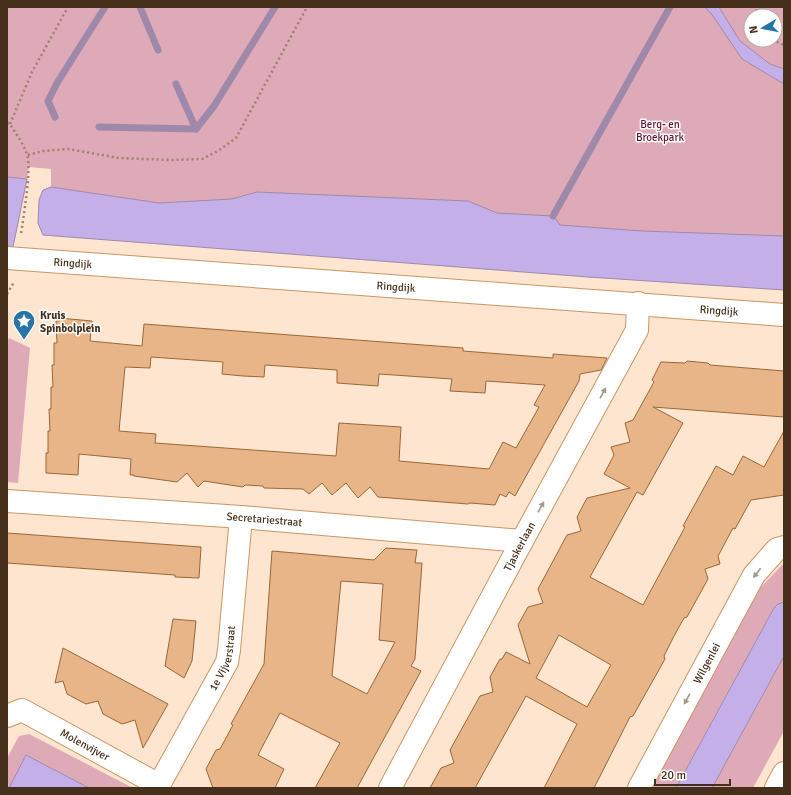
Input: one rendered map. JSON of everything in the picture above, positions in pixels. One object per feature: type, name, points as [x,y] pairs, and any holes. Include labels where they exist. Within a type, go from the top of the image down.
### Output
[{"type":"street","name":"Ringdijk","points":[[7,258],[638,303],[784,315]]},
{"type":"street","name":"Tjaskerlaan","points":[[390,788],[637,330],[638,303]]},
{"type":"street","name":"Secretariestraat","points":[[7,501],[241,517],[522,541]]},
{"type":"street","name":"1e Vijverstraat","points":[[159,786],[227,662],[241,517]]},
{"type":"street","name":"Wilgenlei","points":[[638,788],[754,576],[777,549],[784,546]]},
{"type":"street","name":"Molenvijver","points":[[7,716],[22,710],[159,786]]},
{"type":"street","points":[[776,788],[784,773]]},
{"type":"path","points":[[20,238],[28,172],[28,155],[20,140],[8,124],[32,72],[68,7]]},
{"type":"path","points":[[28,155],[43,151],[68,149],[119,158],[170,160],[202,159],[218,151],[236,138],[307,7]]},
{"type":"path","points":[[7,294],[14,283]]},
{"type":"green space","name":"Berg- en Broekpark","points":[[7,7],[784,7],[784,265],[546,244],[276,193],[257,192],[232,199],[159,203],[51,187],[51,169],[29,167],[27,179],[7,177]]},
{"type":"green space","points":[[9,338],[30,348],[18,483],[7,482],[7,343]]},
{"type":"green space","points":[[784,563],[784,602],[778,604],[774,608],[676,788],[648,788],[746,609],[761,587]]},
{"type":"green space","points":[[784,656],[784,731],[753,788],[712,788]]},
{"type":"green space","points":[[29,734],[131,788],[89,788],[26,755],[9,788],[7,788],[7,758],[19,736]]},
{"type":"shaded area","points":[[705,7],[719,7],[740,41],[743,43],[743,48],[749,48],[770,64],[784,69],[784,84],[742,59],[713,16]]},
{"type":"shaded area","points":[[7,177],[27,179],[13,247],[7,246]]},
{"type":"shaded area","points":[[51,187],[159,203],[232,199],[257,192],[468,201],[497,213],[553,216],[560,225],[642,231],[784,236],[784,290],[588,277],[43,235],[38,223],[39,200],[43,190]]},
{"type":"shaded area","points":[[784,602],[784,656],[712,788],[676,788],[774,608],[778,604]]},
{"type":"shaded area","points":[[26,755],[89,788],[9,788]]},
{"type":"building","points":[[59,318],[92,321],[90,341],[142,346],[144,324],[463,348],[463,351],[553,358],[553,354],[607,358],[601,370],[580,374],[579,381],[515,496],[509,492],[506,497],[500,494],[495,505],[468,504],[378,497],[370,487],[358,498],[346,483],[332,495],[322,483],[309,494],[303,489],[264,488],[263,486],[245,485],[243,487],[204,481],[198,487],[187,473],[177,482],[134,476],[130,475],[131,459],[79,454],[78,475],[46,473],[48,431],[50,431],[49,409],[51,409],[51,387],[53,387],[52,365],[54,365],[54,343],[57,343],[56,321],[59,321]],"holes":[[[151,357],[223,362],[222,374],[264,377],[265,365],[337,370],[337,383],[378,386],[379,374],[452,379],[450,391],[485,393],[486,381],[545,385],[534,405],[539,407],[516,448],[503,442],[489,469],[399,461],[401,427],[339,423],[336,456],[155,443],[156,434],[119,431],[125,367],[150,368]]]},
{"type":"building","points":[[687,361],[708,363],[710,365],[784,371],[784,417],[653,407],[683,423],[643,495],[637,492],[590,577],[643,605],[685,527],[683,526],[716,466],[733,475],[743,456],[764,467],[784,431],[784,495],[751,500],[735,529],[733,528],[718,556],[720,564],[705,569],[708,579],[687,617],[684,618],[673,638],[664,656],[665,659],[633,716],[630,717],[594,788],[544,788],[577,724],[526,696],[475,788],[430,788],[441,768],[454,763],[450,750],[480,696],[493,692],[490,677],[500,659],[502,659],[506,652],[530,664],[518,625],[528,607],[543,603],[538,589],[567,535],[581,531],[577,517],[587,498],[630,488],[604,474],[614,455],[611,447],[630,442],[625,423],[633,420],[654,382],[652,380],[661,362],[685,363]],"holes":[[[559,635],[611,665],[587,707],[536,678]]]},
{"type":"building","points":[[7,533],[201,547],[199,578],[7,563]]},
{"type":"building","points":[[386,548],[417,550],[415,563],[422,563],[415,659],[411,666],[421,671],[357,788],[315,788],[340,743],[280,713],[258,755],[284,769],[275,788],[213,788],[206,769],[216,750],[220,749],[233,725],[231,724],[264,664],[272,551],[374,560]],"holes":[[[341,581],[383,584],[379,640],[395,642],[367,694],[332,676]]]},
{"type":"building","points":[[173,619],[196,621],[192,661],[184,678],[165,666]]},
{"type":"building","points":[[63,648],[168,704],[143,748],[135,720],[122,724],[103,714],[98,701],[86,704],[67,694],[63,681],[55,683]]},
{"type":"waterway","points":[[55,117],[48,101],[57,83],[105,7]]},
{"type":"waterway","points":[[140,7],[158,50]]},
{"type":"waterway","points":[[99,127],[196,129],[214,106],[275,7]]},
{"type":"waterway","points":[[553,216],[670,7]]},
{"type":"waterway","points":[[176,84],[196,129]]},
{"type":"place","name":"Kruis Spinbolplein","points":[[24,340]]}]
